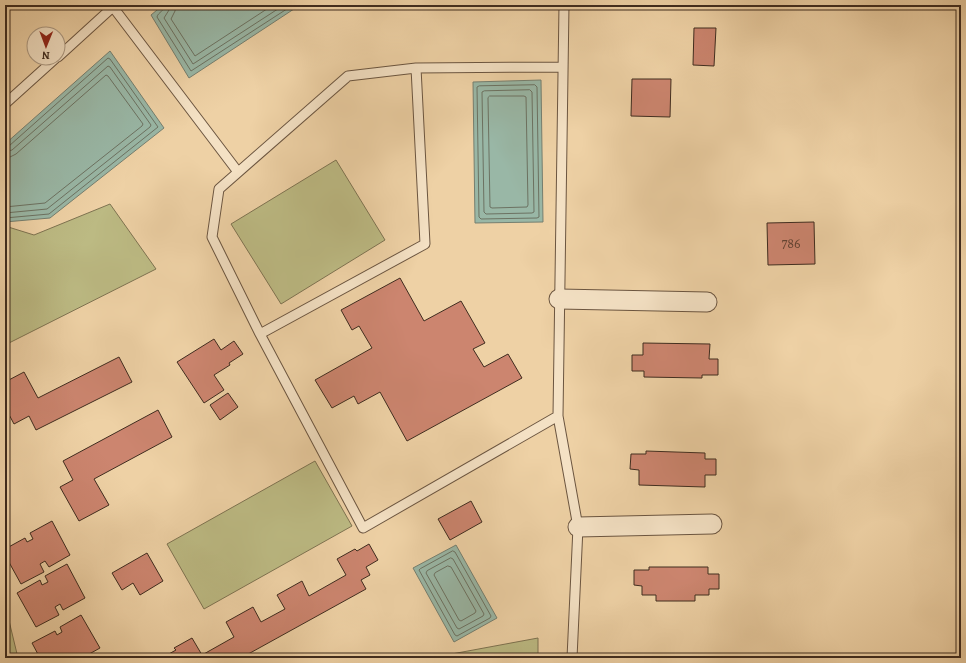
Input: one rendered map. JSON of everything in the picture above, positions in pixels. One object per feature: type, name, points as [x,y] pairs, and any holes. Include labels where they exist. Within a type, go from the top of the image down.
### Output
[{"type":"street","points":[[559,299],[707,302]]},
{"type":"street","points":[[578,527],[712,524]]},
{"type":"lane","points":[[564,5],[558,416],[578,527],[572,658]]},
{"type":"lane","points":[[66,49],[114,6],[238,172]]},
{"type":"lane","points":[[5,104],[47,66]]},
{"type":"lane","points":[[558,416],[363,528],[260,334],[212,237],[219,189],[348,76],[416,68],[563,68]]},
{"type":"lane","points":[[260,334],[425,244],[416,68]]},
{"type":"shaded area","points":[[336,160],[385,240],[281,304],[231,224]]},
{"type":"shaded area","points":[[110,204],[156,269],[5,345],[5,226],[34,235]]},
{"type":"shaded area","points":[[315,461],[352,526],[204,609],[167,544]]},
{"type":"shaded area","points":[[5,604],[18,658],[5,658]]},
{"type":"shaded area","points":[[538,638],[538,658],[430,658]]},
{"type":"water","points":[[163,5],[300,5],[189,78],[151,15]]},
{"type":"water","points":[[110,51],[164,128],[50,218],[5,222],[5,144]]},
{"type":"water","points":[[541,80],[543,222],[475,223],[473,82]]},
{"type":"water","points":[[456,545],[497,618],[454,642],[413,568]]},
{"type":"building","points":[[694,28],[716,28],[714,66],[693,65]]},
{"type":"building","points":[[632,79],[671,79],[670,117],[631,116]]},
{"type":"building","points":[[814,222],[815,264],[768,265],[767,223]]},
{"type":"building","points":[[400,278],[424,321],[461,301],[485,343],[473,349],[484,367],[508,354],[522,378],[407,441],[380,392],[358,404],[354,396],[332,408],[315,380],[372,348],[359,326],[352,330],[341,310]]},
{"type":"building","points":[[214,339],[221,350],[234,341],[243,354],[229,363],[230,365],[214,375],[224,390],[204,403],[177,362]]},
{"type":"building","points":[[643,343],[710,344],[709,359],[718,359],[718,375],[702,375],[702,378],[644,377],[644,371],[632,371],[632,355],[643,355]]},
{"type":"building","points":[[119,357],[132,382],[36,430],[29,416],[14,424],[5,407],[5,382],[24,372],[38,398]]},
{"type":"building","points":[[228,393],[238,407],[220,420],[210,405]]},
{"type":"building","points":[[158,410],[172,437],[94,479],[109,505],[79,521],[60,487],[73,480],[63,461]]},
{"type":"building","points":[[646,451],[705,453],[705,459],[716,459],[716,475],[705,475],[705,487],[639,485],[639,470],[630,469],[631,454],[646,454]]},
{"type":"building","points":[[471,501],[482,522],[450,540],[438,519]]},
{"type":"building","points":[[52,521],[70,555],[49,567],[45,561],[40,564],[44,572],[21,584],[5,555],[5,549],[25,538],[27,542],[33,539],[30,533]]},
{"type":"building","points":[[369,544],[378,560],[366,567],[370,575],[361,580],[366,589],[241,658],[168,658],[167,655],[176,650],[174,648],[192,638],[202,655],[234,637],[226,622],[253,607],[261,622],[285,609],[277,595],[302,581],[309,596],[346,575],[337,559],[355,549],[357,551]]},
{"type":"building","points":[[147,553],[163,581],[140,595],[133,583],[122,590],[112,573]]},
{"type":"building","points":[[67,564],[85,598],[63,610],[60,604],[55,607],[59,615],[36,627],[17,593],[40,580],[42,585],[48,582],[45,576]]},
{"type":"building","points":[[649,567],[708,567],[708,574],[719,574],[719,589],[709,589],[709,595],[695,595],[695,601],[656,601],[656,595],[642,595],[642,586],[634,585],[634,570],[649,570]]},
{"type":"building","points":[[81,615],[100,648],[82,658],[77,658],[75,654],[70,658],[40,658],[32,643],[55,631],[57,635],[62,632],[60,627]]}]
